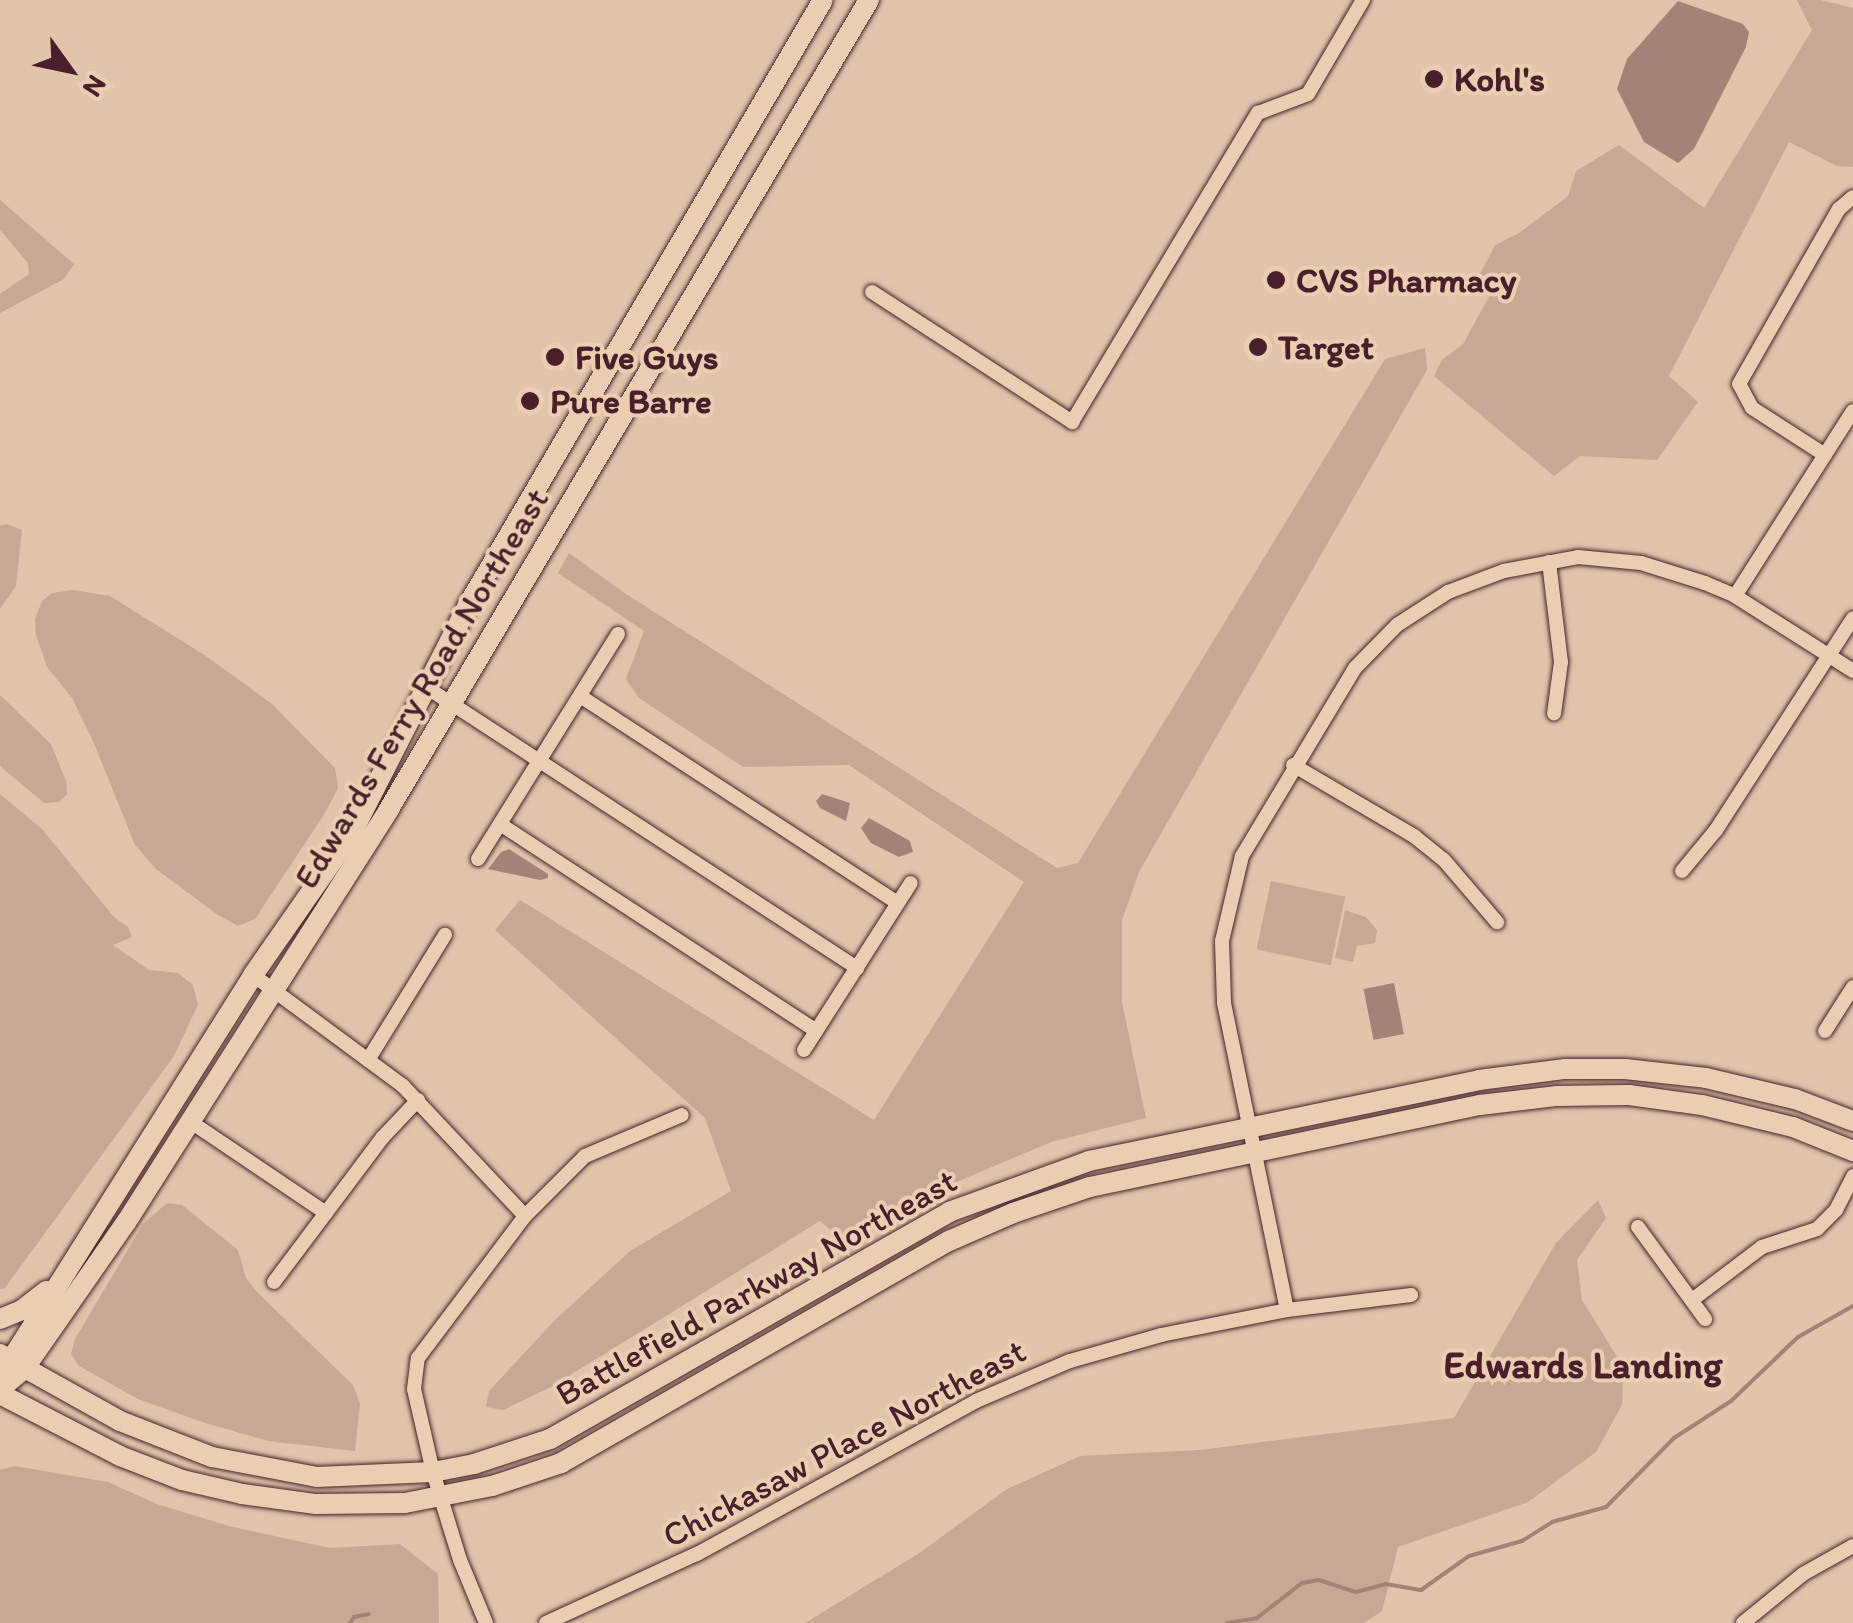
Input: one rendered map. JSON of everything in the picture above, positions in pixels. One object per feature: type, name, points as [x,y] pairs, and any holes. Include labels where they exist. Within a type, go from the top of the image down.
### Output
[{"type":"main road","name":"Edwards Ferry Road Northeast","points":[[0,1388],[11,1360],[253,975],[352,833],[487,572],[824,0]]},
{"type":"main road","name":"Edwards Ferry Road Northeast","points":[[11,1360],[191,1122],[274,991],[452,704],[869,0]]},
{"type":"main road","name":"Battlefield Parkway Northeast","points":[[11,1360],[156,1437],[234,1463],[317,1477],[433,1472],[509,1454],[580,1425],[899,1238],[997,1190],[1089,1160],[1506,1075],[1589,1068],[1672,1073],[1736,1084],[1853,1122]]},
{"type":"main road","name":"Battlefield Parkway Northeast","points":[[0,1388],[120,1456],[182,1480],[242,1494],[316,1504],[406,1503],[525,1476],[585,1452],[981,1226],[1090,1187],[1480,1105],[1594,1094],[1660,1098],[1742,1114],[1853,1151]]},
{"type":"main road","points":[[0,1318],[40,1298],[68,1267]]},
{"type":"street","points":[[872,292],[1072,422],[1258,113],[1308,94],[1363,0]]},
{"type":"street","points":[[1825,455],[1752,408],[1740,384],[1839,209],[1853,197]]},
{"type":"street","points":[[1734,596],[1853,412]]},
{"type":"street","points":[[1286,1310],[1224,1002],[1222,942],[1242,856],[1293,765],[1355,668],[1396,625],[1420,607],[1477,580],[1578,557],[1641,563],[1734,596],[1853,671]]},
{"type":"street","points":[[1549,562],[1561,662],[1554,714]]},
{"type":"street","points":[[1682,871],[1716,830],[1853,618]]},
{"type":"street","points":[[478,859],[618,634]]},
{"type":"street","points":[[426,687],[856,968]]},
{"type":"street","points":[[580,696],[898,903]]},
{"type":"street","points":[[1293,765],[1414,836],[1444,860],[1497,922]]},
{"type":"street","points":[[500,824],[816,1031]]},
{"type":"street","points":[[804,1050],[912,882]]},
{"type":"street","points":[[368,1060],[445,936]]},
{"type":"street","points":[[253,975],[418,1100],[525,1216]]},
{"type":"street","points":[[1825,1031],[1853,987]]},
{"type":"street","points":[[274,1282],[383,1137],[418,1100]]},
{"type":"street","points":[[486,1623],[433,1472],[414,1389],[418,1358],[525,1216],[585,1156],[682,1115]]},
{"type":"street","points":[[191,1122],[326,1213]]},
{"type":"street","points":[[1692,1300],[1762,1247],[1818,1229],[1836,1210],[1853,1176]]},
{"type":"street","points":[[1638,1227],[1704,1319]]},
{"type":"street","name":"Chickasaw Place Northeast","points":[[546,1623],[697,1554],[1024,1379],[1115,1347],[1286,1310],[1411,1296]]},
{"type":"street","points":[[1743,1623],[1802,1574],[1853,1546]]},
{"type":"shaded area","points":[[1797,0],[1821,0],[1853,8],[1853,167],[1837,166],[1789,142],[1669,376],[1698,402],[1657,460],[1580,456],[1554,476],[1434,376],[1442,360],[1463,344],[1496,284],[1480,274],[1495,245],[1519,233],[1568,196],[1576,171],[1619,145],[1704,208],[1812,30]]},
{"type":"shaded area","points":[[1678,1],[1743,24],[1749,32],[1746,47],[1694,149],[1678,163],[1644,142],[1617,89],[1627,59]]},
{"type":"shaded area","points":[[0,200],[74,264],[64,279],[0,313],[0,294],[29,274],[28,263],[0,230]]},
{"type":"shaded area","points":[[1425,348],[1427,370],[1139,872],[1122,920],[1122,1002],[1146,1118],[1051,1142],[945,1187],[843,1241],[820,1221],[549,1388],[503,1410],[486,1407],[489,1391],[554,1321],[630,1251],[731,1191],[705,1118],[495,930],[520,900],[874,1120],[1024,882],[849,765],[743,767],[639,698],[626,679],[644,631],[558,573],[569,553],[626,594],[1057,868],[1078,863],[1385,359]]},
{"type":"shaded area","points":[[7,524],[22,530],[16,586],[0,609],[0,526]]},
{"type":"shaded area","points":[[73,590],[110,596],[206,656],[272,704],[335,768],[338,788],[325,813],[255,919],[238,926],[218,915],[156,869],[135,845],[93,741],[72,698],[47,667],[36,635],[35,619],[42,601],[52,593]]},
{"type":"shaded area","points":[[0,695],[51,744],[66,781],[67,794],[59,802],[44,803],[0,766]]},
{"type":"shaded area","points":[[0,794],[42,829],[114,917],[128,927],[132,937],[113,945],[149,970],[178,973],[193,985],[198,1005],[174,1056],[5,1288],[0,1289]]},
{"type":"shaded area","points":[[822,794],[850,803],[846,821],[820,808],[816,801]]},
{"type":"shaded area","points":[[869,818],[910,841],[913,852],[899,857],[871,843],[861,828]]},
{"type":"shaded area","points":[[509,849],[548,874],[548,878],[540,880],[488,869],[501,852]]},
{"type":"shaded area","points":[[1271,881],[1345,897],[1331,965],[1256,949]]},
{"type":"shaded area","points":[[1345,910],[1366,917],[1377,930],[1375,943],[1357,946],[1353,962],[1335,958]]},
{"type":"shaded area","points":[[1394,983],[1404,1034],[1373,1040],[1364,989]]},
{"type":"shaded area","points":[[1598,1200],[1606,1218],[1577,1260],[1582,1300],[1624,1368],[1622,1405],[1596,1452],[1528,1502],[1398,1547],[1382,1611],[1364,1623],[805,1623],[918,1554],[1007,1489],[1080,1456],[1199,1450],[1454,1418],[1556,1243]]},
{"type":"shaded area","points":[[167,1203],[182,1205],[238,1250],[246,1278],[256,1291],[353,1385],[360,1404],[355,1451],[268,1441],[202,1422],[138,1399],[79,1366],[71,1354],[75,1339],[143,1224]]},
{"type":"shaded area","points":[[15,1466],[108,1482],[157,1504],[229,1526],[330,1548],[400,1544],[438,1574],[439,1623],[0,1623],[0,1470]]},
{"type":"waterway","points":[[1227,1623],[1257,1618],[1302,1583],[1319,1580],[1356,1592],[1386,1584],[1421,1590],[1469,1556],[1522,1541],[1552,1522],[1606,1507],[1674,1438],[1731,1401],[1798,1337],[1853,1306]]},
{"type":"waterway","points":[[350,1623],[354,1617],[369,1614]]},
{"type":"place","name":"Kohl's","points":[[1434,79]]},
{"type":"place","name":"CVS Pharmacy","points":[[1276,280]]},
{"type":"place","name":"Target","points":[[1258,347]]},
{"type":"place","name":"Five Guys","points":[[555,357]]},
{"type":"place","name":"Pure Barre","points":[[530,401]]},
{"type":"district","name":"Edwards Landing","points":[[1583,1366]]}]
